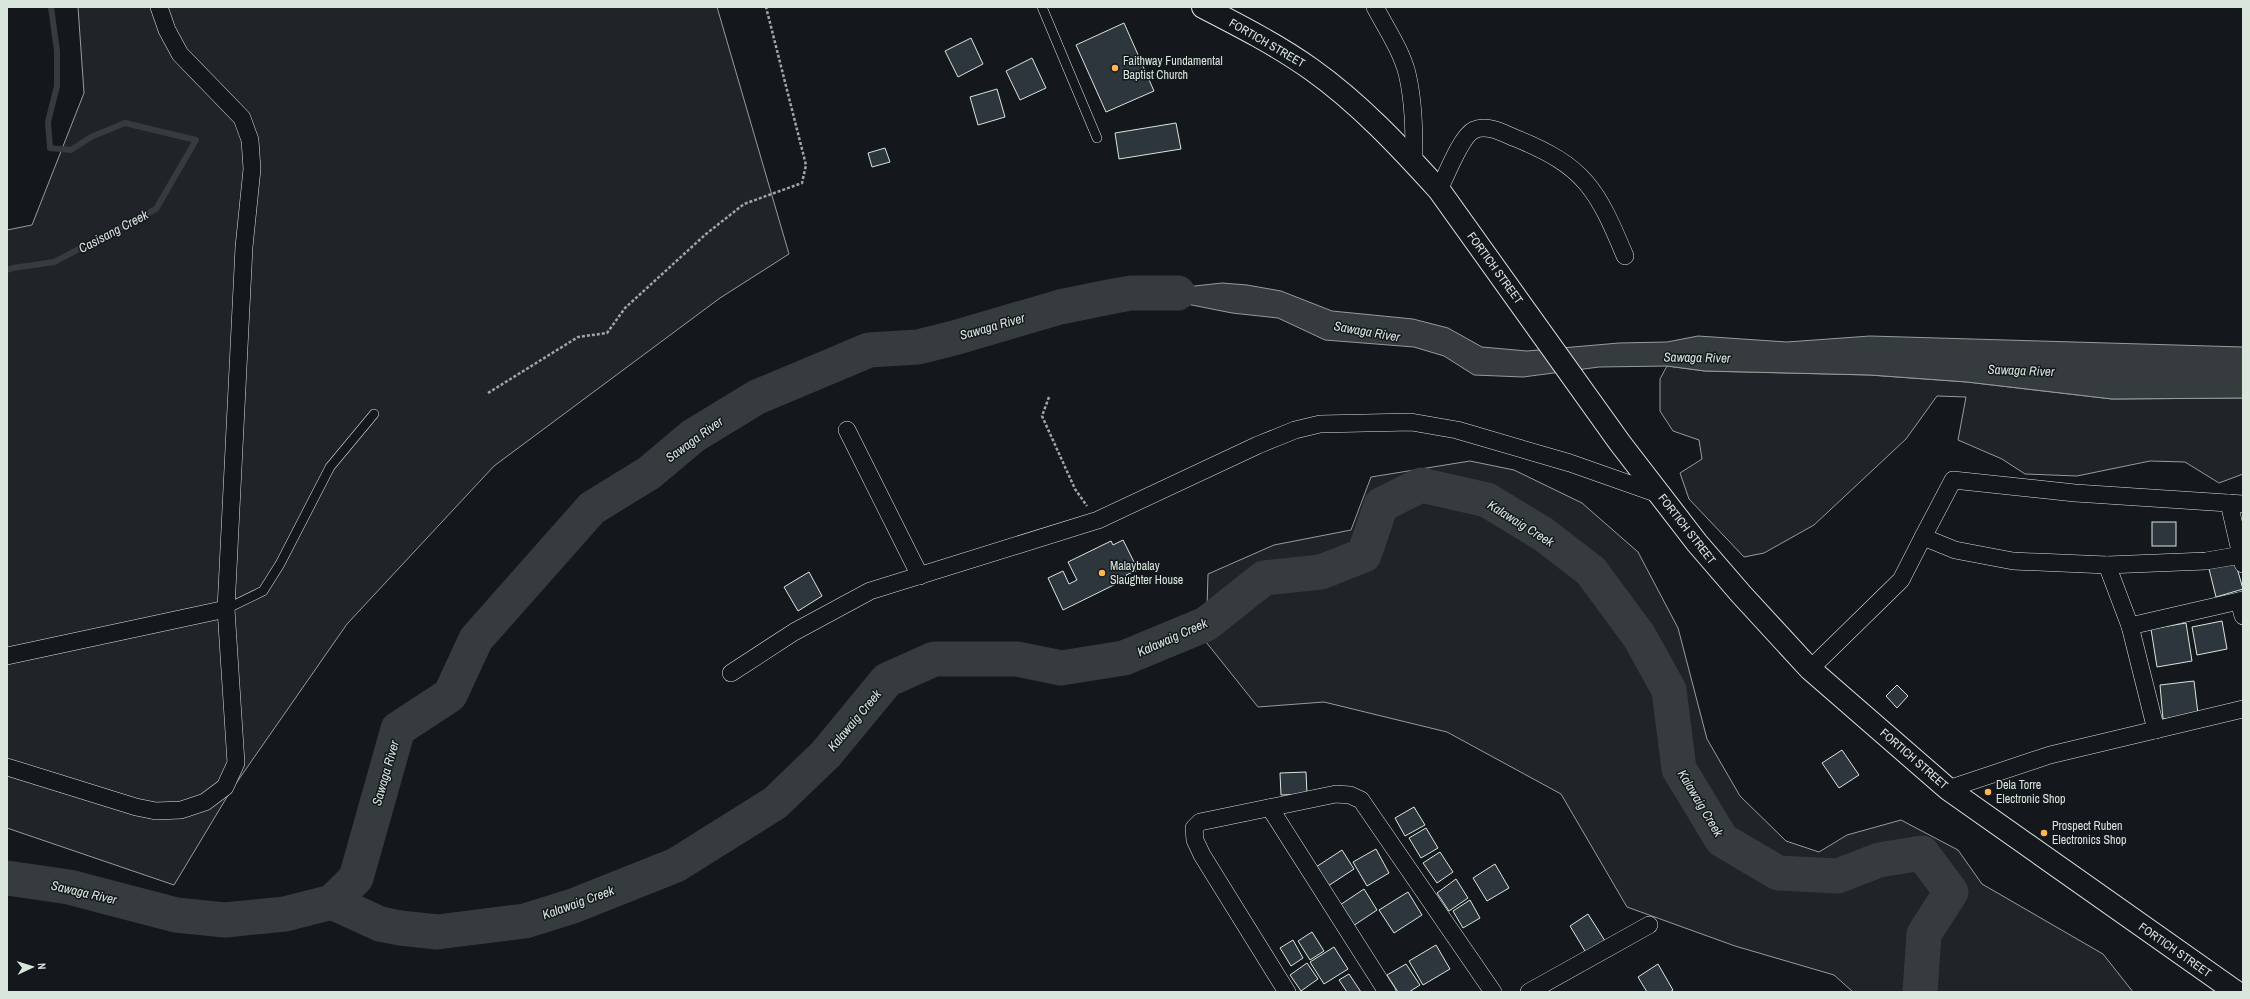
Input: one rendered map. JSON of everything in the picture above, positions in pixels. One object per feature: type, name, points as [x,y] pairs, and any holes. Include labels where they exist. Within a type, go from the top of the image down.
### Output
[{"type":"highway","name":"FORTICH STREET","points":[[1203,7],[1259,37],[1311,69],[1381,128],[1414,162],[1439,190],[1620,443],[1736,588],[1810,669],[1948,789],[2236,992]]},
{"type":"street","points":[[7,767],[136,807],[156,811],[181,810],[205,802],[225,787],[236,763],[226,609],[244,247],[252,169],[250,140],[242,118],[180,54],[167,30],[159,7]]},
{"type":"street","points":[[1374,7],[1399,53],[1407,72],[1412,99],[1414,162]]},
{"type":"street","points":[[1439,190],[1465,138],[1474,130],[1495,130],[1538,147],[1569,164],[1591,187],[1608,215],[1625,256]]},
{"type":"street","points":[[732,673],[794,632],[870,591],[1098,520],[1258,445],[1295,430],[1320,424],[1411,422],[1457,430],[1570,463],[1661,495]]},
{"type":"street","points":[[847,430],[920,576]]},
{"type":"street","points":[[1810,669],[1901,580],[1923,537],[1953,480],[2075,493],[2236,503],[2242,559],[2107,566],[2013,561],[1955,550],[1923,537]]},
{"type":"street","points":[[2107,566],[2130,626],[2156,730]]},
{"type":"street","points":[[2130,626],[2242,606]]},
{"type":"street","points":[[7,656],[226,609]]},
{"type":"street","points":[[1948,789],[2050,755],[2243,709]]},
{"type":"street","points":[[1287,992],[1202,855],[1194,834],[1194,828],[1200,822],[1336,794],[1350,795],[1361,800],[1492,992]]},
{"type":"street","points":[[1270,808],[1387,992]]},
{"type":"street","points":[[1529,992],[1649,925]]},
{"type":"lane","points":[[1042,7],[1097,138]]},
{"type":"lane","points":[[226,609],[263,591],[280,564],[330,467],[374,414]]},
{"type":"path","points":[[488,393],[578,337],[607,333],[625,308],[706,234],[744,204],[802,183],[806,165],[766,7]]},
{"type":"path","points":[[1049,397],[1042,416],[1075,489],[1098,520]]},
{"type":"shaded area","points":[[78,7],[717,7],[789,254],[720,298],[494,466],[347,624],[230,792],[174,885],[7,828],[7,230],[32,225],[84,93]]},
{"type":"shaded area","points":[[1667,366],[1705,371],[1870,375],[1967,382],[2112,399],[2243,398],[2243,474],[2219,483],[2185,462],[2150,461],[2077,476],[2025,474],[2002,459],[1958,440],[1966,397],[1937,396],[1906,439],[1814,525],[1764,553],[1744,557],[1689,499],[1680,473],[1702,459],[1699,440],[1673,431],[1660,411],[1660,379]]},
{"type":"shaded area","points":[[1470,461],[1514,470],[1582,503],[1638,552],[1678,628],[1707,739],[1740,796],[1786,841],[1819,852],[1847,835],[1901,820],[1958,850],[1982,884],[2103,954],[2133,992],[1853,992],[1834,975],[1735,946],[1627,907],[1561,794],[1447,732],[1324,702],[1258,707],[1206,642],[1208,574],[1274,545],[1351,530],[1371,477]]},
{"type":"water","points":[[1222,283],[1247,285],[1281,291],[1332,311],[1413,319],[1448,328],[1482,347],[1527,351],[1619,343],[1667,342],[1698,336],[1787,342],[1870,336],[2243,347],[2243,398],[2112,399],[1967,382],[1870,375],[1705,371],[1667,366],[1599,367],[1523,377],[1474,375],[1444,356],[1414,347],[1325,340],[1278,318],[1232,313],[1131,293]]},
{"type":"building","name":"Faithway Fundamental Baptist Church","points":[[1124,23],[1154,91],[1106,112],[1076,45]]},
{"type":"building","points":[[971,38],[983,64],[958,77],[945,51]]},
{"type":"building","points":[[1032,58],[1046,88],[1020,100],[1006,71]]},
{"type":"building","points":[[997,89],[1005,117],[978,125],[970,97]]},
{"type":"building","points":[[1176,123],[1181,149],[1119,159],[1115,133]]},
{"type":"building","points":[[885,148],[890,162],[872,167],[868,153]]},
{"type":"building","points":[[2152,522],[2176,522],[2176,546],[2152,546]]},
{"type":"building","name":"Malaybalay Slaughter House","points":[[1123,540],[1138,570],[1126,575],[1128,578],[1063,610],[1048,578],[1063,571],[1069,584],[1077,580],[1068,562],[1111,541],[1113,545]]},
{"type":"building","points":[[2235,561],[2243,589],[2216,597],[2209,569]]},
{"type":"building","points":[[809,572],[822,596],[798,611],[784,587]]},
{"type":"building","points":[[2222,621],[2227,649],[2197,655],[2192,627]]},
{"type":"building","points":[[2186,623],[2192,661],[2157,667],[2151,629]]},
{"type":"building","points":[[2194,681],[2198,714],[2163,719],[2160,685]]},
{"type":"building","points":[[1897,685],[1908,696],[1897,708],[1886,696]]},
{"type":"building","points":[[1842,750],[1859,775],[1839,788],[1822,763]]},
{"type":"building","points":[[1306,772],[1307,794],[1281,795],[1280,773]]},
{"type":"building","points":[[1414,807],[1425,825],[1405,836],[1395,818]]},
{"type":"building","points":[[1426,828],[1438,848],[1421,858],[1409,838]]},
{"type":"building","points":[[1376,849],[1389,873],[1367,886],[1353,862]]},
{"type":"building","points":[[1342,850],[1354,869],[1328,886],[1316,867]]},
{"type":"building","points":[[1440,852],[1453,872],[1437,883],[1423,863]]},
{"type":"building","points":[[1495,864],[1509,888],[1487,901],[1473,878]]},
{"type":"building","points":[[1456,879],[1468,898],[1449,911],[1437,893]]},
{"type":"building","points":[[1364,889],[1377,910],[1350,928],[1337,907]]},
{"type":"building","points":[[1408,892],[1422,915],[1394,933],[1379,910]]},
{"type":"building","points":[[1470,900],[1480,918],[1463,928],[1453,911]]},
{"type":"building","points":[[1588,914],[1607,944],[1588,956],[1570,926]]},
{"type":"building","points":[[1312,932],[1324,951],[1310,960],[1298,941]]},
{"type":"building","points":[[1293,940],[1303,958],[1291,966],[1280,948]]},
{"type":"building","points":[[1436,945],[1450,969],[1423,985],[1409,961]]},
{"type":"building","points":[[1334,947],[1348,969],[1324,984],[1310,962]]},
{"type":"building","points":[[1307,963],[1318,979],[1301,991],[1290,975]]},
{"type":"building","points":[[1406,964],[1420,985],[1409,992],[1398,992],[1387,975]]},
{"type":"building","points":[[1658,964],[1673,990],[1670,992],[1647,992],[1638,977]]},
{"type":"building","points":[[1349,974],[1361,992],[1347,992],[1339,980]]},
{"type":"waterway","name":"Casisang Creek","points":[[7,270],[54,262],[156,209],[196,140],[125,123],[91,137],[71,150],[50,148],[48,122],[57,86],[57,51],[51,7]]},
{"type":"waterway","name":"Sawaga River","points":[[7,878],[69,887],[176,915],[225,920],[285,914],[332,902],[356,878],[398,729],[450,695],[476,639],[592,508],[649,473],[693,436],[757,397],[869,350],[918,347],[1060,307],[1114,296],[1131,293],[1178,293]]},
{"type":"waterway","name":"Kalawaig Creek","points":[[332,902],[380,924],[437,932],[525,921],[573,906],[676,865],[775,803],[826,754],[887,680],[934,659],[1017,659],[1061,668],[1124,658],[1206,624],[1264,578],[1321,572],[1364,555],[1381,505],[1421,485],[1487,500],[1543,534],[1591,571],[1639,636],[1669,690],[1679,769],[1722,840],[1778,873],[1838,876],[1879,860],[1922,853],[1951,892],[1924,934],[1920,992]]},
{"type":"place","name":"Faithway Fundamental Baptist Church","points":[[1115,68]]},
{"type":"place","name":"Malaybalay Slaughter House","points":[[1102,573]]},
{"type":"place","name":"Dela Torre Electronic Shop","points":[[1988,792]]},
{"type":"place","name":"Prospect Ruben Electronics Shop","points":[[2044,833]]}]
